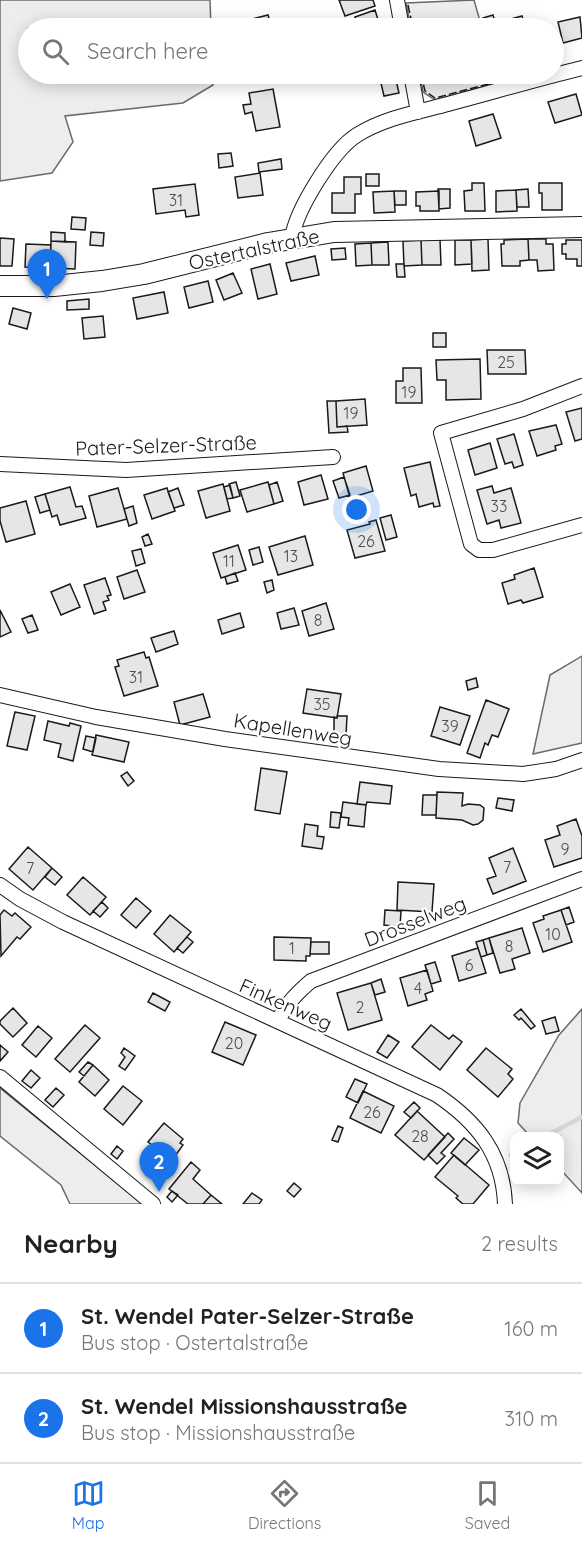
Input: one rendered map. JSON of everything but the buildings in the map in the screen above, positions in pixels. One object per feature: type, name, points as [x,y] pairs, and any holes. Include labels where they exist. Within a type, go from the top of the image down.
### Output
[{"type":"street","points":[[397,0],[400,18]]},
{"type":"street","points":[[564,73],[582,68]]},
{"type":"street","points":[[413,84],[418,112]]},
{"type":"street","points":[[292,238],[293,226],[303,206],[342,148],[354,136],[371,126],[522,84]]},
{"type":"street","name":"Ostertalstraße","points":[[0,286],[54,286],[102,281],[144,274],[292,238],[334,232],[582,227]]},
{"type":"street","points":[[582,386],[523,409],[441,433],[471,544],[479,550],[493,550],[582,525]]},
{"type":"street","name":"Pater-Selzer-Straße","points":[[0,464],[126,470],[333,457]]},
{"type":"street","name":"Kapellenweg","points":[[0,695],[96,717],[225,739],[439,769],[523,774],[556,769],[582,760]]},
{"type":"street","name":"Drosselweg","points":[[278,1021],[295,995],[312,981],[582,879]]},
{"type":"street","name":"Finkenweg","points":[[0,885],[20,899],[63,922],[415,1084],[456,1107],[473,1122],[488,1143],[501,1173],[505,1204]]},
{"type":"street","points":[[0,1077],[153,1204]]},
{"type":"shaded area","points":[[0,0],[210,0],[211,18],[18,18],[18,84],[213,85],[183,103],[65,116],[73,142],[52,173],[0,181]]},
{"type":"shaded area","points":[[474,0],[479,18],[409,18],[406,3]]},
{"type":"shaded area","points":[[422,84],[493,84],[435,100],[423,92]]},
{"type":"shaded area","points":[[582,656],[582,743],[533,754],[550,675]]},
{"type":"shaded area","points":[[582,1009],[582,1193],[564,1173],[564,1132],[526,1132],[518,1123],[520,1103],[559,1035]]},
{"type":"shaded area","points":[[0,1088],[143,1204],[70,1204],[61,1185],[0,1136]]},
{"type":"waterway","points":[[554,1132],[582,1117]]},
{"type":"fence","points":[[408,5],[411,18]]},
{"type":"fence","points":[[423,84],[425,91],[435,98],[488,84]]},
{"type":"place","name":"St. Wendel Pater-Selzer-Straße","points":[[47,299]]},
{"type":"place","name":"St. Wendel Missionshausstraße","points":[[159,1192]]}]
